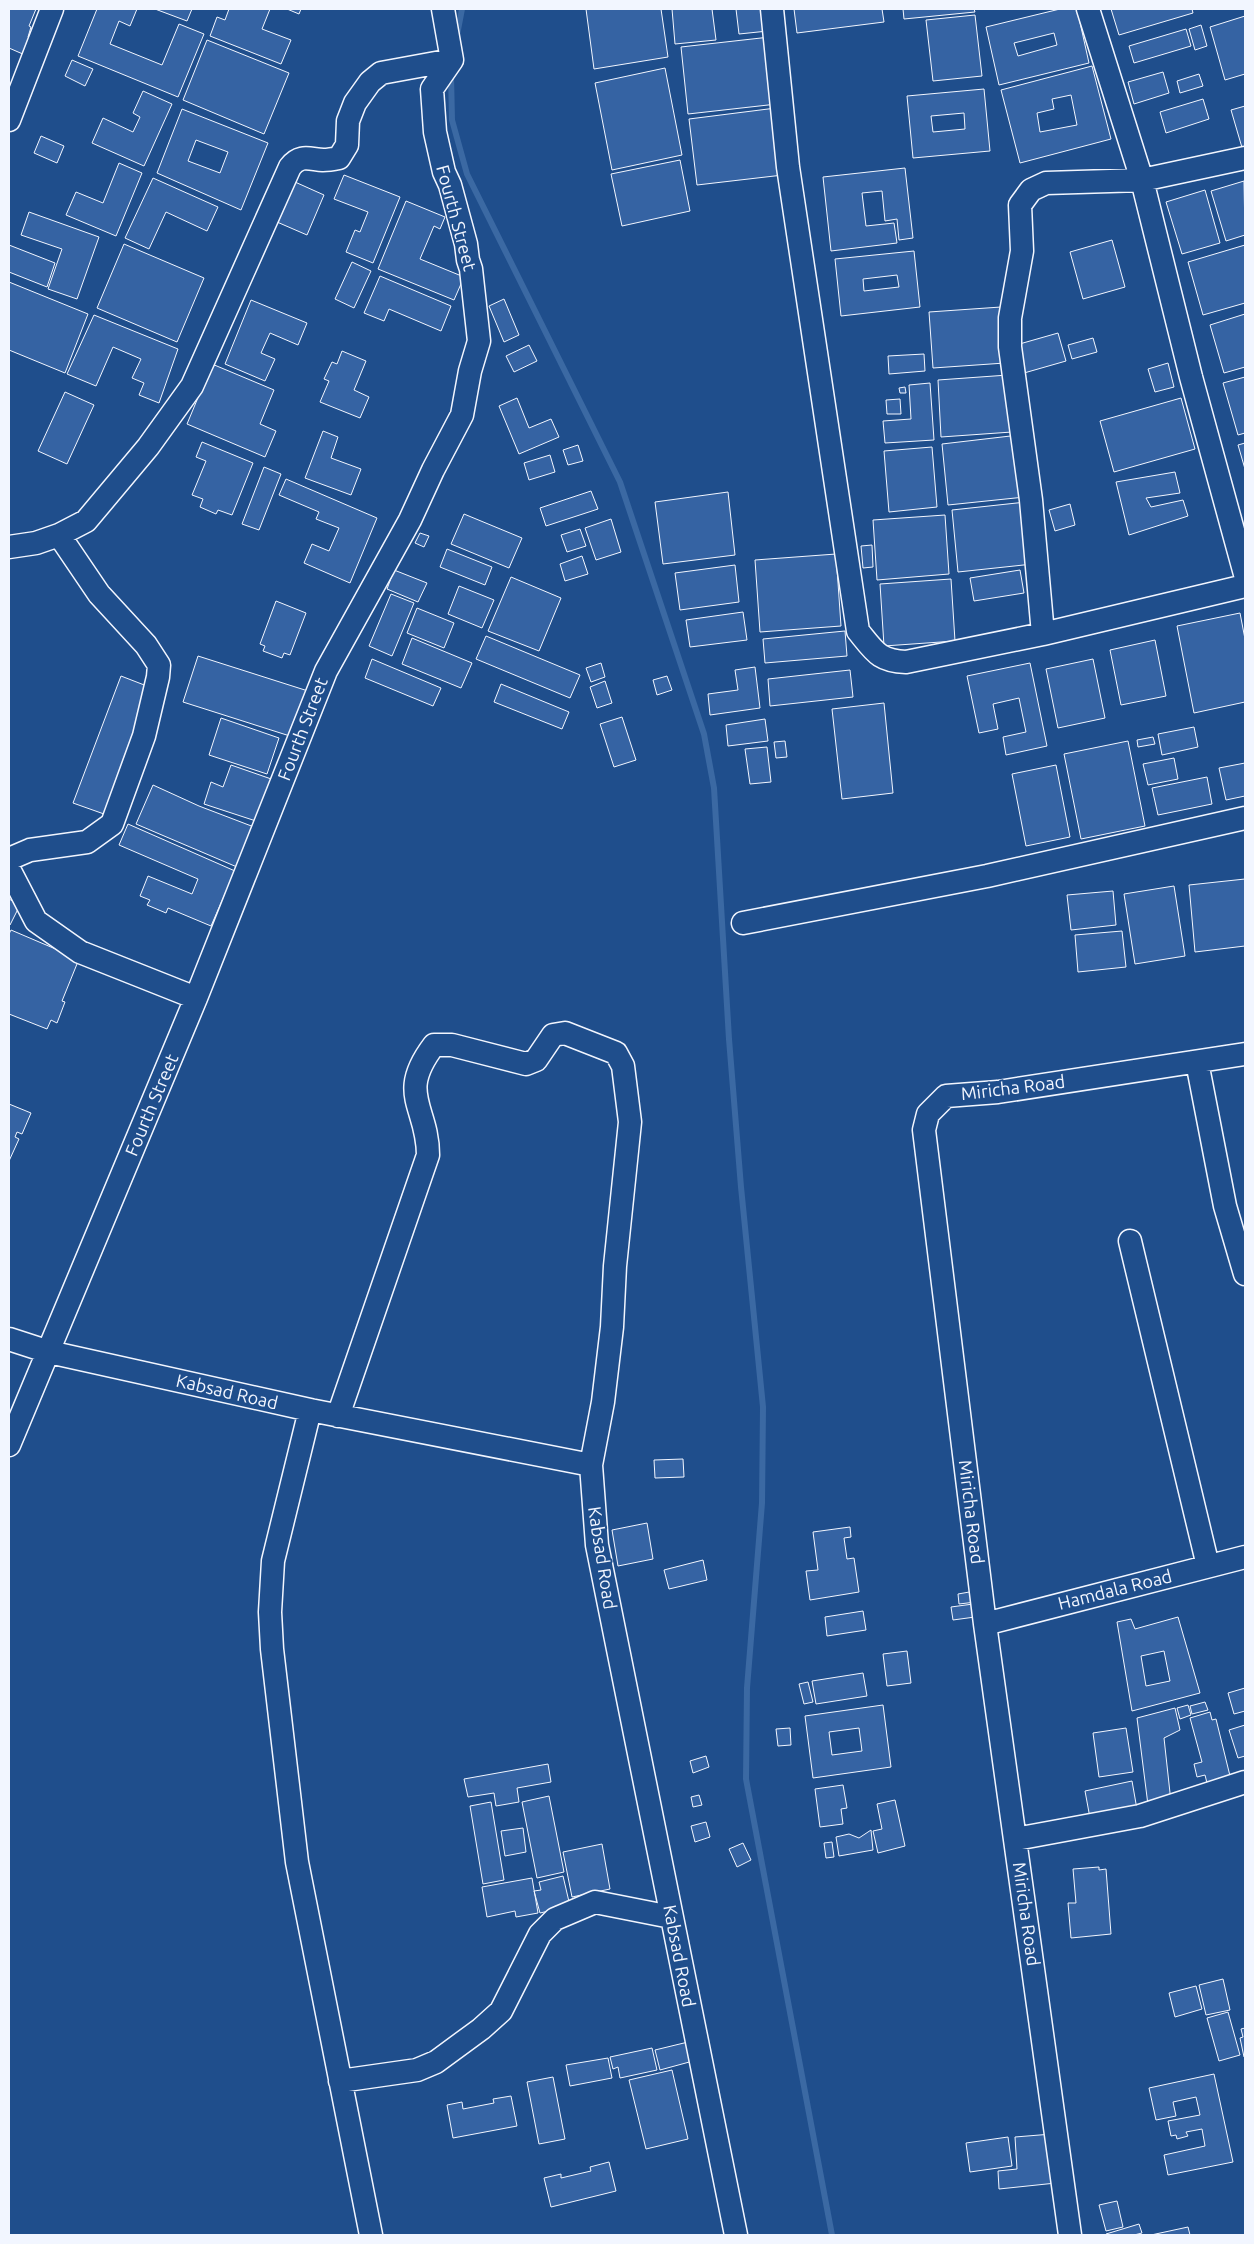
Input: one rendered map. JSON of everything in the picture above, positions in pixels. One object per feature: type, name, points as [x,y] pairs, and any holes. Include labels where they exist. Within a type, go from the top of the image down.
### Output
[{"type":"street","points":[[9,120],[52,9]]},
{"type":"street","points":[[9,547],[36,543],[59,535],[86,521],[134,466],[192,386],[290,167],[296,160],[308,157],[323,160],[339,158],[346,145],[348,121],[355,102],[370,82],[381,73],[452,60],[443,9]]},
{"type":"street","points":[[772,9],[788,167],[858,631],[873,650],[888,661],[906,662],[1043,634],[1245,586]]},
{"type":"street","points":[[1088,9],[1142,180],[1191,377],[1245,574]]},
{"type":"street","name":"Fourth Street","points":[[9,1445],[196,998],[326,671],[410,520],[433,470],[462,415],[470,371],[478,350],[478,332],[466,244],[450,185],[444,172],[435,132],[432,90],[452,60]]},
{"type":"street","points":[[1043,634],[1031,500],[1010,346],[1011,309],[1022,251],[1020,205],[1031,190],[1046,183],[1142,180],[1245,158]]},
{"type":"street","points":[[9,859],[30,850],[87,842],[112,824],[144,736],[158,677],[159,665],[146,646],[99,594],[59,535]]},
{"type":"street","points":[[744,924],[987,876],[1245,818]]},
{"type":"street","points":[[9,868],[36,921],[80,952],[196,998]]},
{"type":"street","points":[[338,1416],[428,1155],[428,1142],[416,1104],[415,1081],[422,1062],[434,1045],[452,1045],[526,1064],[536,1060],[553,1035],[565,1033],[616,1053],[623,1066],[630,1122],[615,1266],[612,1327],[603,1402],[591,1464]]},
{"type":"street","name":"Miricha Road","points":[[1070,2235],[985,1624],[924,1130],[928,1114],[946,1096],[998,1092],[1245,1054]]},
{"type":"street","points":[[1197,1062],[1224,1206],[1245,1274]]},
{"type":"street","points":[[1130,1241],[1208,1566]]},
{"type":"street","name":"Kabsad Road","points":[[9,1339],[49,1352],[310,1410],[591,1464],[597,1546],[736,2235]]},
{"type":"street","points":[[310,1410],[274,1561],[270,1612],[272,1649],[297,1862],[371,2235]]},
{"type":"street","name":"Hamdala Road","points":[[985,1624],[1245,1557]]},
{"type":"street","points":[[1016,1839],[1140,1816],[1245,1782]]},
{"type":"street","points":[[340,2081],[417,2070],[436,2062],[481,2029],[501,2011],[540,1934],[555,1919],[595,1902],[671,1917]]},
{"type":"building","points":[[9,9],[36,9],[29,26],[31,27],[28,37],[32,38],[25,55],[9,48]]},
{"type":"building","points":[[97,9],[137,9],[130,26],[119,21],[110,44],[162,65],[179,24],[204,34],[178,97],[78,56]]},
{"type":"building","points":[[155,9],[192,9],[187,21]]},
{"type":"building","points":[[229,9],[270,9],[262,29],[291,40],[281,64],[210,36],[217,17],[225,20]]},
{"type":"building","points":[[287,9],[301,9],[299,14]]},
{"type":"building","points":[[586,9],[661,9],[668,57],[594,69]]},
{"type":"building","points":[[672,9],[712,9],[716,40],[675,44]]},
{"type":"building","points":[[736,9],[765,9],[768,31],[739,34]]},
{"type":"building","points":[[794,9],[882,9],[884,22],[797,33]]},
{"type":"building","points":[[903,9],[974,9],[975,12],[904,19]]},
{"type":"building","points":[[1060,9],[1077,9],[1089,63],[999,85],[986,27]],"holes":[[[1054,33],[1057,45],[1018,56],[1014,43]]]},
{"type":"building","points":[[1111,9],[1192,9],[1193,13],[1119,35]]},
{"type":"building","points":[[975,15],[982,76],[933,81],[926,20]]},
{"type":"building","points":[[1245,16],[1245,74],[1225,80],[1210,27]]},
{"type":"building","points":[[1201,25],[1207,46],[1195,50],[1189,29]]},
{"type":"building","points":[[1186,29],[1191,46],[1134,63],[1129,46]]},
{"type":"building","points":[[770,37],[777,104],[688,114],[681,47]]},
{"type":"building","points":[[207,40],[289,73],[264,134],[183,100]]},
{"type":"building","points":[[72,60],[93,69],[85,86],[65,76]]},
{"type":"building","points":[[1092,66],[1111,139],[1020,163],[1001,90]],"holes":[[[1071,95],[1077,125],[1040,132],[1037,113],[1054,109],[1052,99]]]},
{"type":"building","points":[[665,68],[682,155],[612,170],[595,83]]},
{"type":"building","points":[[1163,72],[1169,93],[1134,104],[1128,82]]},
{"type":"building","points":[[1199,74],[1203,86],[1180,93],[1177,81]]},
{"type":"building","points":[[984,89],[990,151],[913,158],[907,96]],"holes":[[[964,113],[965,129],[933,132],[931,116]]]},
{"type":"building","points":[[143,91],[172,104],[144,166],[92,143],[103,118],[133,132],[140,117],[133,113]]},
{"type":"building","points":[[1203,99],[1209,119],[1166,133],[1160,112]]},
{"type":"building","points":[[1245,106],[1245,151],[1243,151],[1231,110]]},
{"type":"building","points":[[776,108],[783,175],[697,185],[689,119]]},
{"type":"building","points":[[182,109],[268,143],[241,210],[157,173]],"holes":[[[196,140],[228,152],[220,173],[188,161]]]},
{"type":"building","points":[[41,136],[64,146],[57,163],[34,153]]},
{"type":"building","points":[[680,160],[690,211],[622,226],[611,174]]},
{"type":"building","points":[[119,163],[142,173],[116,236],[66,215],[76,192],[103,203]]},
{"type":"building","points":[[905,168],[913,238],[899,240],[897,219],[885,221],[882,191],[862,193],[866,226],[894,223],[897,243],[831,251],[823,177]]},
{"type":"building","points":[[344,175],[400,197],[373,263],[346,252],[355,230],[360,232],[368,212],[334,199]]},
{"type":"building","points":[[153,178],[218,207],[207,231],[166,212],[149,249],[125,238]]},
{"type":"building","points":[[1244,181],[1245,235],[1226,241],[1211,191]]},
{"type":"building","points":[[295,182],[324,195],[307,235],[277,222]]},
{"type":"building","points":[[1205,190],[1220,243],[1182,254],[1166,202]]},
{"type":"building","points":[[406,201],[445,217],[440,229],[434,226],[420,259],[464,277],[454,300],[378,269]]},
{"type":"building","points":[[29,212],[99,237],[77,299],[48,289],[62,249],[21,235]]},
{"type":"building","points":[[1112,240],[1125,287],[1083,299],[1070,252]]},
{"type":"building","points":[[124,244],[204,278],[177,342],[97,308]]},
{"type":"building","points":[[9,245],[55,263],[47,287],[9,272]]},
{"type":"building","points":[[1245,245],[1245,303],[1203,315],[1188,262]]},
{"type":"building","points":[[914,251],[920,307],[841,316],[835,259]],"holes":[[[897,275],[899,287],[864,291],[863,279]]]},
{"type":"building","points":[[352,262],[371,271],[354,308],[335,299]]},
{"type":"building","points":[[380,276],[451,306],[441,331],[389,309],[384,321],[364,313]]},
{"type":"building","points":[[9,282],[88,314],[65,373],[9,350]]},
{"type":"building","points":[[504,299],[519,335],[504,342],[489,306]]},
{"type":"building","points":[[251,300],[307,323],[298,345],[270,333],[261,353],[275,359],[265,381],[225,364]]},
{"type":"building","points":[[1001,307],[1005,363],[933,368],[929,312]]},
{"type":"building","points":[[1245,314],[1245,367],[1224,373],[1210,325]]},
{"type":"building","points":[[94,315],[178,349],[159,403],[139,395],[144,383],[132,378],[141,359],[113,347],[96,386],[67,374]]},
{"type":"building","points":[[1058,333],[1066,361],[1024,373],[1016,345]]},
{"type":"building","points":[[1093,338],[1097,352],[1072,359],[1068,345]]},
{"type":"building","points":[[529,345],[537,361],[514,372],[506,356]]},
{"type":"building","points":[[342,351],[366,361],[354,390],[369,397],[360,418],[320,402],[329,381],[324,379],[332,362],[337,364]]},
{"type":"building","points":[[924,354],[925,371],[889,374],[888,356]]},
{"type":"building","points":[[1168,363],[1174,387],[1155,392],[1148,369]]},
{"type":"building","points":[[212,364],[274,390],[260,424],[276,431],[265,457],[187,424]]},
{"type":"building","points":[[1008,375],[1012,432],[941,437],[938,380]]},
{"type":"building","points":[[1245,377],[1245,433],[1238,435],[1223,383]]},
{"type":"building","points":[[930,383],[934,440],[885,443],[883,421],[911,419],[909,385]]},
{"type":"building","points":[[905,387],[906,393],[900,393],[899,388]]},
{"type":"building","points":[[65,392],[94,405],[67,464],[38,451]]},
{"type":"building","points":[[517,398],[529,428],[551,419],[559,437],[519,454],[499,406]]},
{"type":"building","points":[[1181,398],[1195,449],[1114,472],[1100,421]]},
{"type":"building","points":[[900,399],[901,414],[887,414],[886,400]]},
{"type":"building","points":[[323,431],[338,437],[331,458],[361,469],[351,495],[305,478]]},
{"type":"building","points":[[1019,435],[1025,497],[948,505],[942,444]]},
{"type":"building","points":[[202,442],[253,463],[232,515],[218,510],[216,514],[200,507],[203,499],[192,495],[206,461],[196,457]]},
{"type":"building","points":[[1245,443],[1245,469],[1238,445]]},
{"type":"building","points":[[578,445],[583,461],[568,465],[563,450]]},
{"type":"building","points":[[932,447],[937,507],[889,512],[884,451]]},
{"type":"building","points":[[550,455],[555,472],[529,480],[524,463]]},
{"type":"building","points":[[264,467],[281,474],[259,530],[242,524]]},
{"type":"building","points":[[1175,472],[1180,493],[1146,498],[1151,507],[1183,500],[1188,516],[1129,535],[1116,482]]},
{"type":"building","points":[[286,479],[377,518],[350,583],[304,563],[312,544],[329,551],[339,528],[316,519],[319,512],[279,495]]},
{"type":"building","points":[[591,491],[598,509],[546,526],[540,508]]},
{"type":"building","points":[[728,492],[735,555],[663,564],[655,502]]},
{"type":"building","points":[[1026,502],[1033,564],[958,572],[952,510]]},
{"type":"building","points":[[1070,504],[1075,525],[1055,531],[1049,510]]},
{"type":"building","points":[[464,514],[522,538],[509,568],[451,544]]},
{"type":"building","points":[[945,515],[949,574],[877,580],[873,520]]},
{"type":"building","points":[[611,519],[621,552],[596,560],[585,528]]},
{"type":"building","points":[[580,529],[586,546],[567,552],[561,535]]},
{"type":"building","points":[[420,533],[429,536],[424,547],[415,543]]},
{"type":"building","points":[[872,545],[873,567],[863,568],[861,546]]},
{"type":"building","points":[[447,549],[492,567],[485,585],[440,567]]},
{"type":"building","points":[[836,554],[841,626],[760,632],[755,560]]},
{"type":"building","points":[[582,556],[588,574],[565,581],[560,564]]},
{"type":"building","points":[[735,565],[739,602],[680,610],[675,573]]},
{"type":"building","points":[[394,570],[427,583],[418,602],[387,589]]},
{"type":"building","points":[[1020,570],[1024,593],[974,601],[970,578]]},
{"type":"building","points":[[511,577],[561,598],[539,651],[488,631]]},
{"type":"building","points":[[951,579],[955,641],[884,646],[880,584]]},
{"type":"building","points":[[459,586],[494,600],[482,628],[448,614]]},
{"type":"building","points":[[391,594],[414,603],[392,656],[369,646]]},
{"type":"building","points":[[276,601],[306,613],[290,655],[284,653],[282,658],[263,651],[265,646],[260,644]]},
{"type":"building","points":[[417,608],[454,623],[444,648],[407,633]]},
{"type":"building","points":[[743,612],[747,640],[690,647],[686,620]]},
{"type":"building","points":[[1240,613],[1245,639],[1245,702],[1194,713],[1177,626]]},
{"type":"building","points":[[845,631],[847,656],[765,663],[763,639]]},
{"type":"building","points":[[486,636],[580,675],[570,698],[476,659]]},
{"type":"building","points":[[412,638],[472,663],[461,688],[402,664]]},
{"type":"building","points":[[1155,640],[1166,696],[1121,705],[1110,650]]},
{"type":"building","points":[[198,656],[308,691],[293,737],[183,702]]},
{"type":"building","points":[[372,659],[441,688],[433,706],[365,678]]},
{"type":"building","points":[[1093,659],[1105,718],[1058,728],[1046,669]]},
{"type":"building","points":[[601,663],[605,677],[591,682],[586,668]]},
{"type":"building","points":[[1030,663],[1047,746],[1006,755],[1003,737],[1026,732],[1019,698],[993,704],[998,729],[979,733],[967,676]]},
{"type":"building","points":[[755,667],[760,708],[710,715],[708,694],[738,690],[735,670]]},
{"type":"building","points":[[850,670],[853,697],[770,706],[768,679]]},
{"type":"building","points":[[121,676],[152,688],[104,814],[73,803]]},
{"type":"building","points":[[667,676],[672,690],[657,695],[653,680]]},
{"type":"building","points":[[605,681],[612,703],[597,708],[590,687]]},
{"type":"building","points":[[501,684],[569,712],[562,729],[494,702]]},
{"type":"building","points":[[884,703],[893,793],[842,799],[832,709]]},
{"type":"building","points":[[622,717],[636,760],[614,767],[600,724]]},
{"type":"building","points":[[221,718],[279,738],[267,774],[209,755]]},
{"type":"building","points":[[765,719],[768,741],[728,746],[726,725]]},
{"type":"building","points":[[1194,727],[1198,747],[1162,755],[1158,734]]},
{"type":"building","points":[[1153,737],[1155,744],[1138,747],[1137,740]]},
{"type":"building","points":[[785,741],[787,757],[776,758],[774,742]]},
{"type":"building","points":[[1128,741],[1145,826],[1081,839],[1064,754]]},
{"type":"building","points":[[767,747],[771,782],[750,784],[745,749]]},
{"type":"building","points":[[1174,758],[1178,779],[1148,785],[1143,764]]},
{"type":"building","points":[[1245,763],[1245,796],[1226,800],[1219,768]]},
{"type":"building","points":[[231,765],[277,781],[262,823],[204,804],[211,782],[223,787]]},
{"type":"building","points":[[1056,765],[1070,837],[1026,846],[1012,774]]},
{"type":"building","points":[[1207,777],[1212,804],[1158,815],[1152,788]]},
{"type":"building","points":[[153,785],[199,806],[254,827],[237,867],[136,824]]},
{"type":"building","points":[[128,824],[235,871],[211,926],[168,908],[166,913],[147,905],[150,900],[140,896],[148,876],[192,894],[198,879],[119,845]]},
{"type":"building","points":[[1245,879],[1245,946],[1195,952],[1189,885]]},
{"type":"building","points":[[1174,886],[1185,956],[1135,964],[1124,894]]},
{"type":"building","points":[[1113,891],[1116,925],[1071,930],[1067,895]]},
{"type":"building","points":[[9,899],[20,905],[10,925],[9,925]]},
{"type":"building","points":[[11,930],[79,959],[62,1001],[65,1002],[57,1023],[51,1020],[47,1029],[9,1014],[9,934]]},
{"type":"building","points":[[1122,931],[1126,967],[1078,972],[1075,935]]},
{"type":"building","points":[[9,1104],[31,1113],[22,1134],[17,1132],[15,1137],[19,1139],[9,1161]]},
{"type":"building","points":[[683,1459],[684,1477],[655,1478],[654,1460]]},
{"type":"building","points":[[647,1523],[653,1559],[618,1566],[612,1530]]},
{"type":"building","points":[[850,1527],[851,1537],[844,1538],[847,1559],[854,1558],[859,1592],[810,1600],[806,1571],[818,1570],[813,1532]]},
{"type":"building","points":[[703,1560],[707,1580],[669,1589],[664,1570]]},
{"type":"building","points":[[975,1591],[976,1602],[959,1604],[958,1594]]},
{"type":"building","points":[[973,1604],[975,1617],[953,1620],[951,1607]]},
{"type":"building","points":[[863,1611],[866,1630],[827,1636],[825,1617]]},
{"type":"building","points":[[1178,1617],[1200,1693],[1132,1711],[1117,1622],[1131,1619],[1135,1629]],"holes":[[[1164,1651],[1170,1681],[1146,1686],[1141,1656]]]},
{"type":"building","points":[[907,1651],[911,1683],[887,1686],[883,1654]]},
{"type":"building","points":[[863,1673],[867,1696],[816,1704],[812,1681]]},
{"type":"building","points":[[808,1682],[813,1702],[804,1704],[799,1684]]},
{"type":"building","points":[[1245,1688],[1245,1711],[1234,1714],[1228,1693]]},
{"type":"building","points":[[1205,1702],[1208,1710],[1192,1714],[1190,1706]]},
{"type":"building","points":[[883,1705],[891,1767],[813,1778],[805,1716]],"holes":[[[859,1728],[862,1751],[832,1755],[829,1732]]]},
{"type":"building","points":[[1188,1705],[1191,1715],[1180,1719],[1177,1708]]},
{"type":"building","points":[[1175,1708],[1180,1730],[1164,1738],[1171,1802],[1148,1805],[1137,1718]]},
{"type":"building","points":[[1210,1712],[1212,1720],[1216,1719],[1232,1784],[1209,1791],[1205,1775],[1197,1777],[1194,1764],[1202,1762],[1190,1718]]},
{"type":"building","points":[[1245,1725],[1245,1756],[1238,1758],[1229,1730]]},
{"type":"building","points":[[790,1728],[791,1745],[778,1746],[776,1729]]},
{"type":"building","points":[[1126,1728],[1133,1772],[1099,1777],[1093,1733]]},
{"type":"building","points":[[706,1756],[709,1767],[693,1773],[690,1761]]},
{"type":"building","points":[[548,1764],[551,1782],[517,1788],[519,1802],[496,1806],[494,1793],[468,1797],[464,1779]]},
{"type":"building","points":[[1132,1781],[1138,1815],[1090,1818],[1085,1791]]},
{"type":"building","points":[[843,1785],[847,1808],[841,1809],[843,1824],[820,1827],[815,1789]]},
{"type":"building","points":[[699,1795],[702,1805],[693,1807],[691,1797]]},
{"type":"building","points":[[549,1796],[564,1872],[537,1878],[522,1802]]},
{"type":"building","points":[[895,1800],[905,1846],[878,1853],[873,1831],[882,1829],[877,1804]]},
{"type":"building","points":[[491,1802],[504,1880],[483,1884],[470,1806]]},
{"type":"building","points":[[706,1822],[710,1837],[695,1842],[691,1826]]},
{"type":"building","points":[[523,1828],[526,1852],[505,1856],[501,1831]]},
{"type":"building","points":[[871,1830],[873,1850],[839,1856],[836,1837],[849,1834],[859,1838]]},
{"type":"building","points":[[832,1842],[834,1857],[826,1858],[824,1843]]},
{"type":"building","points":[[743,1843],[751,1860],[737,1867],[729,1849]]},
{"type":"building","points":[[602,1844],[610,1889],[572,1897],[563,1852]]},
{"type":"building","points":[[1099,1867],[1099,1870],[1106,1869],[1111,1934],[1071,1938],[1068,1903],[1076,1903],[1073,1869]]},
{"type":"building","points":[[563,1876],[570,1906],[540,1913],[534,1891],[541,1890],[539,1882]]},
{"type":"building","points":[[532,1878],[538,1913],[516,1917],[515,1911],[487,1917],[482,1887]]},
{"type":"building","points":[[1223,1979],[1230,2010],[1206,2015],[1199,1985]]},
{"type":"building","points":[[1196,1986],[1202,2009],[1175,2017],[1169,1993]]},
{"type":"building","points":[[1228,2012],[1240,2055],[1219,2061],[1207,2018]]},
{"type":"building","points":[[1245,2028],[1244,2057],[1240,2038],[1243,2037],[1241,2029]]},
{"type":"building","points":[[688,2042],[693,2061],[660,2070],[655,2050]]},
{"type":"building","points":[[652,2048],[657,2070],[620,2078],[618,2067],[613,2069],[610,2057]]},
{"type":"building","points":[[608,2058],[612,2078],[570,2086],[566,2065]]},
{"type":"building","points":[[672,2070],[688,2139],[646,2149],[629,2080]]},
{"type":"building","points":[[1214,2074],[1233,2162],[1168,2175],[1164,2155],[1205,2146],[1202,2129],[1186,2132],[1188,2136],[1177,2139],[1176,2135],[1171,2136],[1168,2121],[1200,2115],[1196,2097],[1173,2102],[1176,2116],[1156,2120],[1149,2088]]},
{"type":"building","points":[[553,2077],[565,2139],[539,2144],[527,2082]]},
{"type":"building","points":[[511,2096],[517,2126],[453,2138],[447,2105],[462,2102],[463,2109],[494,2103],[493,2099]]},
{"type":"building","points":[[1052,2134],[1056,2183],[999,2189],[998,2171],[1017,2169],[1015,2137]]},
{"type":"building","points":[[1008,2137],[1012,2166],[970,2172],[966,2143]]},
{"type":"building","points":[[609,2162],[616,2191],[551,2207],[544,2178],[561,2174],[561,2178],[591,2171],[590,2167]]},
{"type":"building","points":[[1117,2201],[1123,2227],[1106,2231],[1099,2205]]},
{"type":"building","points":[[1139,2224],[1142,2233],[1134,2235],[1106,2234]]},
{"type":"building","points":[[1188,2227],[1190,2235],[1151,2235]]},
{"type":"waterway","points":[[457,35],[462,9]]},
{"type":"waterway","points":[[451,75],[452,120],[467,174],[620,482],[704,734],[714,788],[729,1039],[741,1187],[763,1407],[762,1503],[747,1688],[746,1779],[832,2235]]}]
